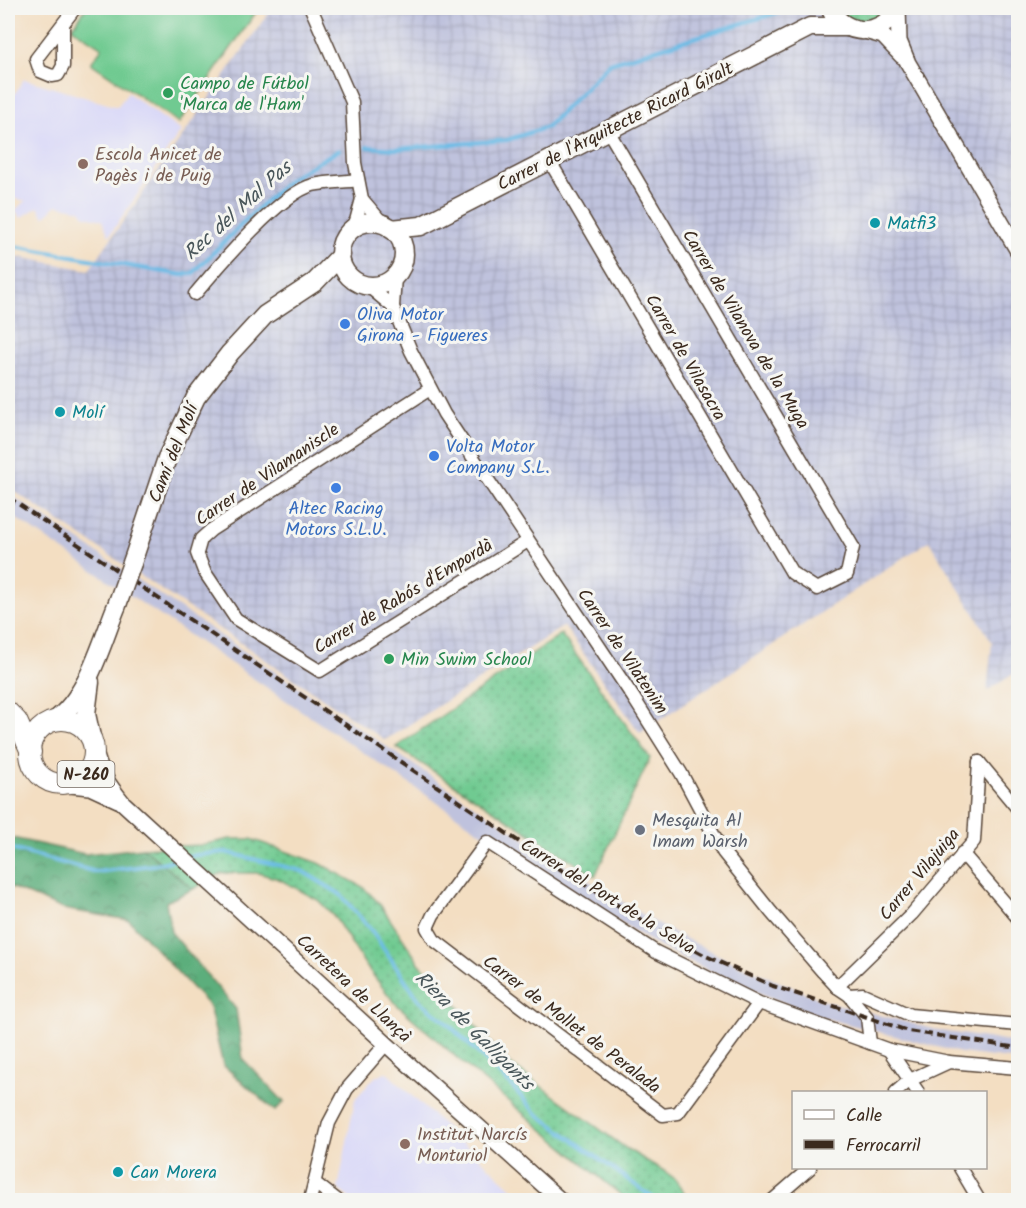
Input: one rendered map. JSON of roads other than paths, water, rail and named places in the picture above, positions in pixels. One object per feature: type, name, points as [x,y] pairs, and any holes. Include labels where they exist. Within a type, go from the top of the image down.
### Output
[{"type":"main road","name":"Carrer de l'Arquitecte Ricard Giralt","points":[[388,227],[421,226],[810,27],[823,8]]},
{"type":"main road","points":[[830,8],[840,21],[856,29],[883,26],[898,8]]},
{"type":"main road","name":"Carrer de l'Arquitecte Ricard Giralt","points":[[810,27],[856,29]]},
{"type":"main road","points":[[372,222],[388,227],[399,237],[404,251],[402,264],[395,276],[380,285],[360,282],[345,270],[340,255],[345,238],[354,228],[372,222]]},
{"type":"main road","name":"Carrer de l'Arquitecte Ricard Giralt","points":[[404,251],[421,226]]},
{"type":"main road","name":"Camí del Molí","points":[[51,722],[65,714],[74,704],[93,665],[117,605],[167,458],[196,397],[230,353],[265,315],[315,282],[340,255]]},
{"type":"main road","name":"Camí del Molí","points":[[315,282],[360,282]]},
{"type":"main road","name":"Camí del Molí","points":[[93,665],[86,714],[93,742]]},
{"type":"main road","name":"N-260","points":[[8,705],[51,722],[66,720],[85,729],[93,742],[93,762],[86,774],[75,782],[60,784],[44,778],[37,772],[32,762],[31,752],[16,721],[8,712]]},
{"type":"main road","points":[[31,752],[33,739],[39,730],[51,722]]},
{"type":"street","points":[[63,26],[75,8]]},
{"type":"street","points":[[311,8],[352,102],[354,145],[362,199],[354,228]]},
{"type":"street","points":[[898,8],[899,41],[908,63],[1018,251]]},
{"type":"street","points":[[856,29],[884,36],[908,63]]},
{"type":"street","name":"Carrer de Vilanova de la Muga","points":[[607,129],[853,547],[847,574],[817,589],[792,573]]},
{"type":"street","name":"Carrer de Vilasacra","points":[[549,160],[792,573]]},
{"type":"street","points":[[195,294],[224,261],[284,202],[311,185],[358,180]]},
{"type":"street","points":[[362,199],[388,227]]},
{"type":"street","name":"Carrer de Vilatenim","points":[[395,276],[393,307],[411,351],[444,414],[681,773],[723,852],[771,912],[837,987],[849,995],[867,1017],[870,1043]]},
{"type":"street","name":"Carrer de Vilatenim","points":[[360,282],[393,307]]},
{"type":"street","name":"Carrer de Vilamaniscle","points":[[236,618],[204,571],[197,553],[201,539],[211,530],[430,389]]},
{"type":"street","name":"Carrer de Rabós d'Empordà","points":[[236,618],[320,671],[528,541]]},
{"type":"street","name":"Carretera de Llançà","points":[[93,742],[99,768],[106,782],[123,803],[560,1200]]},
{"type":"street","name":"Carrer Vilajuiga","points":[[837,987],[912,914],[974,841],[979,762],[1018,809]]},
{"type":"street","name":"Carretera de Llançà","points":[[60,784],[90,787],[123,803]]},
{"type":"street","name":"Carrer de Mollet de Peralada","points":[[487,842],[433,915],[427,928],[434,940],[663,1115],[678,1113],[759,1003]]},
{"type":"street","name":"Carrer del Port de la Selva","points":[[487,842],[656,952],[759,1003],[890,1050],[949,1062],[1018,1068]]},
{"type":"street","points":[[962,854],[1018,918]]},
{"type":"street","name":"Carrer de Vilatenim","points":[[849,995],[863,994],[910,1015],[1018,1025]]},
{"type":"street","points":[[310,1200],[329,1123],[347,1089],[386,1044]]},
{"type":"street","points":[[890,1050],[917,1091]]},
{"type":"street","points":[[897,1091],[910,1080],[949,1062]]},
{"type":"street","points":[[773,1200],[808,1169]]},
{"type":"street","points":[[961,1169],[979,1200]]},
{"type":"street","points":[[315,1183],[337,1200]]},
{"type":"waterway","name":"Rec del Mal Pas","points":[[367,147],[396,149],[507,140],[547,127],[610,63],[793,8]]},
{"type":"waterway","name":"Rec del Mal Pas","points":[[8,245],[182,275],[193,273],[291,178],[339,150]]},
{"type":"waterway","name":"Riera de Galligants","points":[[8,848],[96,872],[153,865],[178,859]]},
{"type":"waterway","name":"Riera de Galligants","points":[[188,856],[225,852],[302,871],[340,894],[371,930],[419,1000],[446,1022],[508,1082],[536,1113],[656,1200]]},
{"type":"railway","points":[[8,497],[555,866],[651,926],[706,956],[773,986],[908,1031],[1018,1048]]},
{"type":"place","name":"Campo de Fútbol 'Marca de l'Ham'","points":[[168,93]]},
{"type":"place","name":"Escola Anicet de Pagès i de Puig","points":[[83,164]]},
{"type":"place","name":"Matfi3","points":[[875,223]]},
{"type":"place","name":"Oliva Motor Girona - Figueres","points":[[345,324]]},
{"type":"place","name":"Molí","points":[[60,412]]},
{"type":"place","name":"Volta Motor Company S.L.","points":[[434,456]]},
{"type":"place","name":"Altec Racing Motors S.L.U.","points":[[336,488]]},
{"type":"place","name":"Min Swim School","points":[[389,659]]},
{"type":"place","name":"Mesquita Al Imam Warsh","points":[[640,830]]},
{"type":"place","name":"Institut Narcís Monturiol","points":[[405,1144]]},
{"type":"place","name":"Can Morera","points":[[118,1172]]}]
